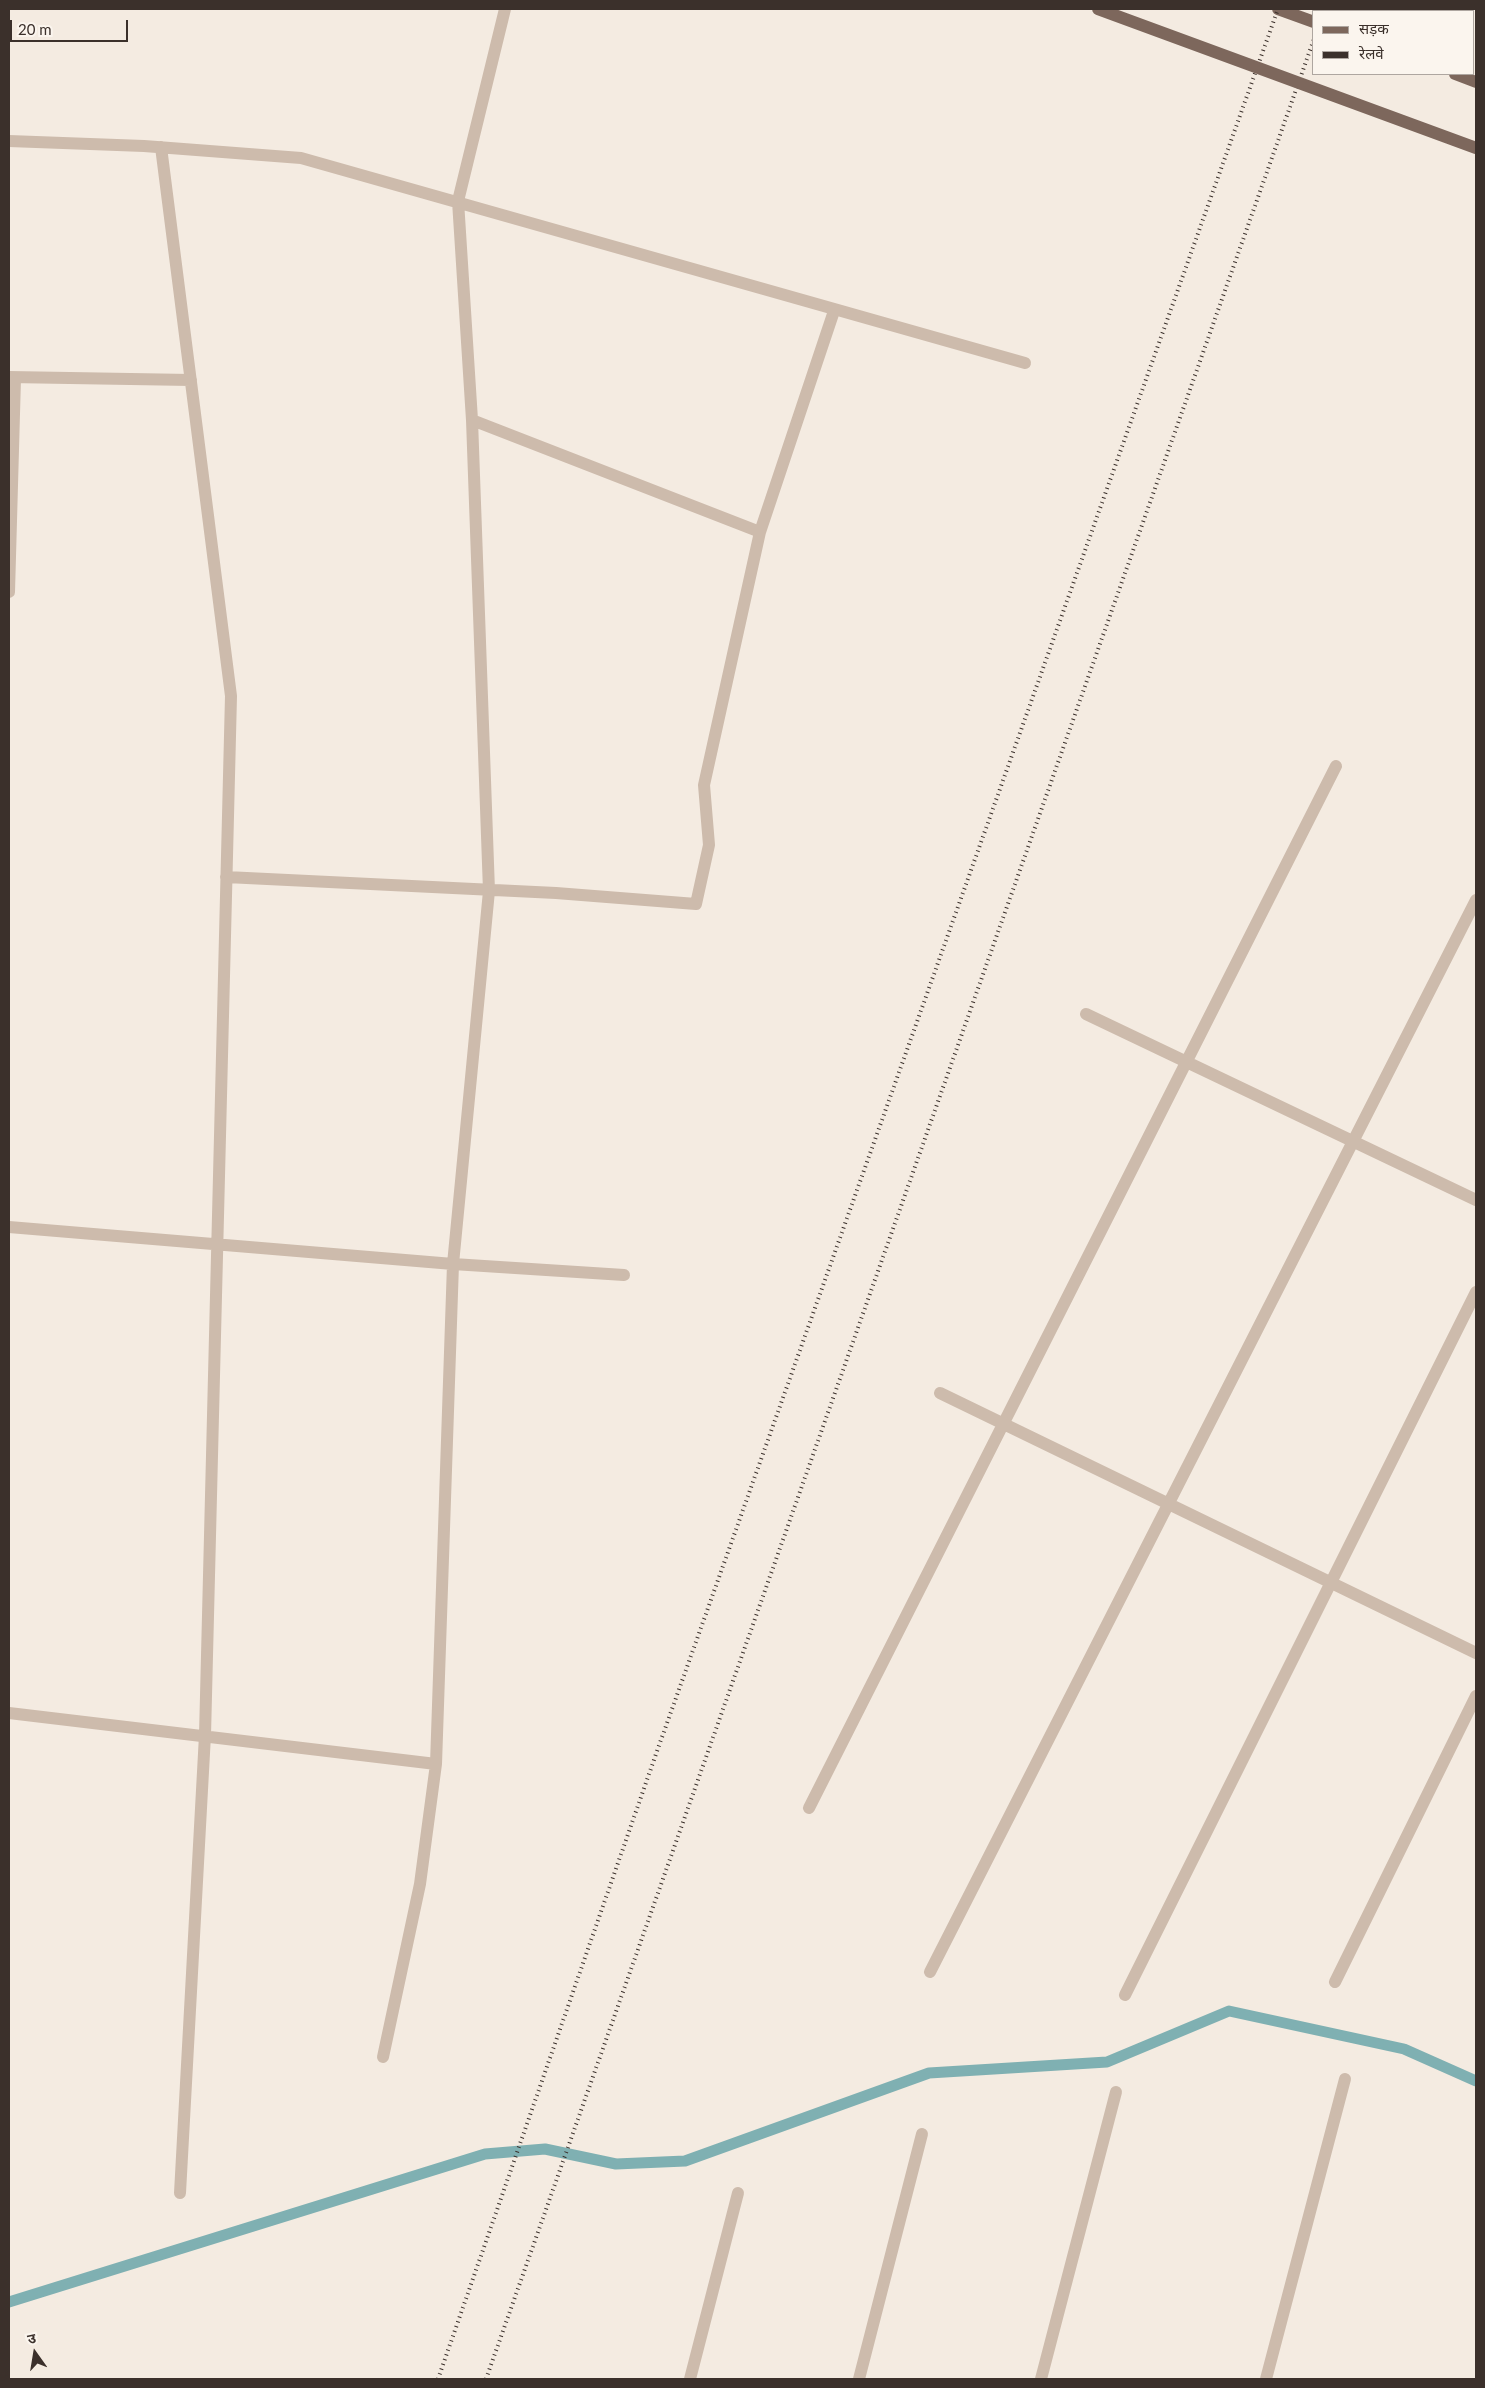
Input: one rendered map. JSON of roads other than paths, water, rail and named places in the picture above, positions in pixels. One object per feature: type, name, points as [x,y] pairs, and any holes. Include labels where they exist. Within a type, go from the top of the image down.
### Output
[{"type":"main road","points":[[1098,9],[1476,148]]},
{"type":"main road","points":[[1278,9],[1312,21]]},
{"type":"main road","points":[[1458,75],[1476,82]]},
{"type":"street","points":[[384,2057],[420,1884],[436,1764],[453,1264],[490,891],[472,420],[458,201],[505,9]]},
{"type":"street","points":[[9,141],[162,147],[301,158],[458,201],[1025,364]]},
{"type":"street","points":[[162,147],[231,696],[205,1736],[180,2193]]},
{"type":"street","points":[[226,877],[556,893],[696,904],[709,845],[704,785],[760,532],[834,310]]},
{"type":"street","points":[[9,592],[12,378],[191,380]]},
{"type":"street","points":[[472,420],[760,532]]},
{"type":"street","points":[[809,1808],[1336,766]]},
{"type":"street","points":[[930,1972],[1476,900]]},
{"type":"street","points":[[1086,1014],[1476,1200]]},
{"type":"street","points":[[9,1227],[453,1264],[624,1275]]},
{"type":"street","points":[[1125,1995],[1476,1292]]},
{"type":"street","points":[[940,1393],[1476,1653]]},
{"type":"street","points":[[1335,1982],[1476,1696]]},
{"type":"street","points":[[9,1712],[436,1764]]},
{"type":"street","points":[[1266,2379],[1345,2079]]},
{"type":"street","points":[[1041,2379],[1116,2092]]},
{"type":"street","points":[[859,2379],[922,2134]]},
{"type":"street","points":[[690,2379],[738,2193]]},
{"type":"waterway","points":[[9,2302],[485,2154],[545,2149],[616,2164],[685,2161],[929,2073],[1107,2062],[1229,2011],[1404,2049],[1476,2081]]},
{"type":"railway","points":[[438,2379],[656,1754],[1278,9]]},
{"type":"railway","points":[[486,2379],[1312,45]]}]
